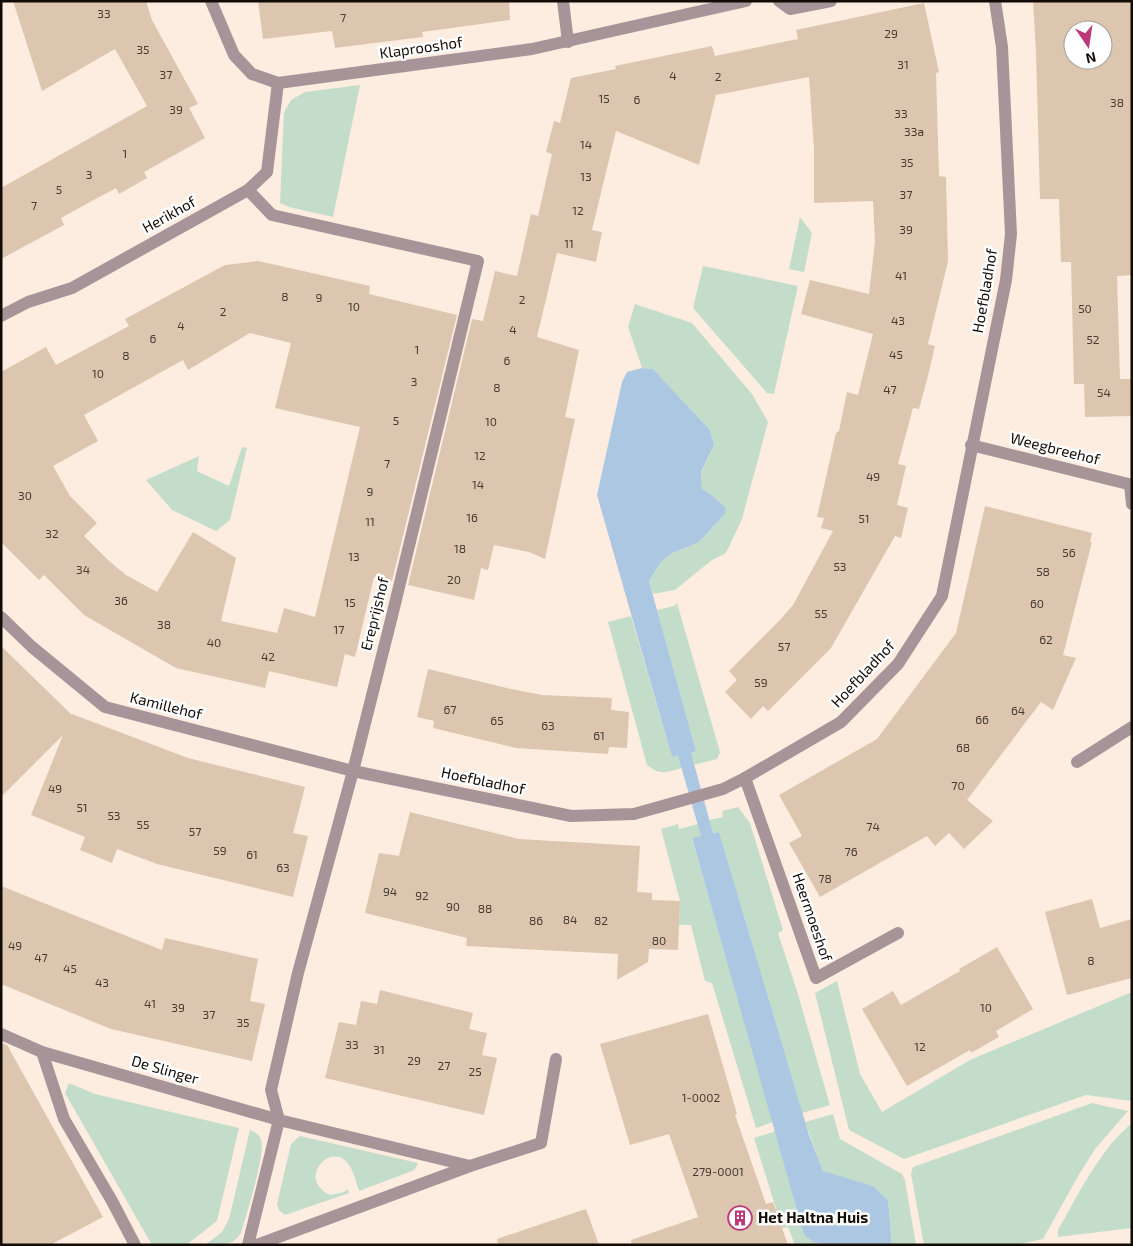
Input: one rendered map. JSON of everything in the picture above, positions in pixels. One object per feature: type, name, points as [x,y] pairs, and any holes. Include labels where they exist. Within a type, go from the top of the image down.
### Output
[{"type":"street","points":[[211,1],[234,56],[252,74],[278,83]]},
{"type":"street","points":[[563,1],[568,42]]},
{"type":"street","name":"Klaprooshof","points":[[278,83],[522,51],[746,1]]},
{"type":"street","points":[[779,1],[790,9],[831,1]]},
{"type":"street","name":"Hoefbladhof","points":[[353,771],[571,816],[634,814],[723,789],[745,778],[841,722],[898,664],[942,596],[971,445],[1006,280],[1011,234],[1002,47],[996,1]]},
{"type":"street","name":"Herikhof","points":[[1,316],[28,302],[72,288],[248,190],[267,172],[278,83]]},
{"type":"street","name":"Ereprijshof","points":[[248,190],[272,215],[478,261],[353,771],[298,973],[271,1090],[279,1120]]},
{"type":"street","name":"Weegbreehof","points":[[971,445],[1131,485]]},
{"type":"street","points":[[1131,485],[1132,504]]},
{"type":"street","name":"Kamillehof","points":[[1,617],[32,647],[105,707],[353,771]]},
{"type":"street","points":[[1077,762],[1132,728]]},
{"type":"street","name":"Heermoeshof","points":[[745,778],[816,978],[898,933]]},
{"type":"street","name":"De Slinger","points":[[1,1034],[42,1052],[279,1120],[470,1166]]},
{"type":"street","points":[[42,1052],[64,1120],[112,1201],[135,1245]]},
{"type":"street","points":[[257,1245],[470,1166],[541,1143],[556,1060]]},
{"type":"street","points":[[248,1245],[279,1120]]},
{"type":"green space","points":[[360,85],[333,217],[289,207],[280,203],[284,112],[291,100],[305,92]]},
{"type":"green space","points":[[800,217],[812,233],[804,272],[789,269]]},
{"type":"green space","points":[[703,266],[798,286],[774,394],[767,393],[693,308]]},
{"type":"green space","points":[[635,304],[692,323],[752,394],[768,422],[742,519],[726,553],[712,560],[675,590],[653,594],[649,581],[661,562],[672,553],[698,543],[725,514],[725,507],[702,489],[701,473],[714,445],[710,430],[653,369],[642,368],[628,327]]},
{"type":"green space","points":[[242,447],[247,448],[230,520],[216,531],[172,510],[146,480],[199,456],[197,471],[229,486]]},
{"type":"green space","points":[[677,603],[720,752],[717,759],[693,765],[691,753],[696,751],[657,610],[674,606]]},
{"type":"green space","points":[[631,616],[672,757],[678,756],[682,768],[668,772],[656,771],[647,765],[608,622]]},
{"type":"green space","points":[[738,807],[750,823],[783,930],[778,933],[830,1105],[802,1113],[719,832],[713,833],[709,820],[723,817],[722,811]]},
{"type":"green space","points":[[678,824],[679,829],[698,824],[701,836],[692,839],[773,1122],[756,1128],[712,983],[705,981],[691,925],[679,925],[680,901],[661,829]]},
{"type":"green space","points":[[837,981],[860,1074],[882,1112],[970,1060],[1132,992],[1132,1101],[1086,1095],[904,1159],[849,1130],[815,993]]},
{"type":"green space","points":[[69,1083],[95,1094],[239,1128],[217,1221],[186,1245],[152,1245],[65,1093]]},
{"type":"green space","points":[[1092,1103],[1128,1111],[1095,1149],[1043,1239],[1015,1245],[924,1245],[911,1174],[913,1167]]},
{"type":"green space","points":[[833,1114],[840,1139],[902,1174],[905,1180],[916,1245],[892,1245],[888,1200],[873,1186],[823,1172],[805,1122]]},
{"type":"green space","points":[[1132,1123],[1132,1228],[1058,1237],[1058,1230],[1090,1173],[1109,1146]]},
{"type":"green space","points":[[250,1130],[259,1136],[262,1147],[255,1185],[241,1233],[230,1243],[205,1245],[222,1232],[229,1219]]},
{"type":"green space","points":[[776,1131],[804,1235],[825,1245],[795,1245],[788,1227],[782,1228],[754,1138]]},
{"type":"green space","points":[[300,1136],[418,1163],[412,1171],[359,1191],[351,1167],[339,1157],[331,1157],[324,1160],[319,1166],[316,1173],[316,1181],[321,1189],[330,1195],[344,1192],[348,1189],[349,1193],[285,1215],[279,1210],[277,1204],[291,1144]]},
{"type":"water","points":[[642,368],[653,369],[710,430],[714,445],[701,472],[702,489],[725,507],[725,514],[698,543],[672,553],[661,562],[649,581],[696,751],[691,753],[713,833],[719,832],[809,1135],[823,1171],[873,1186],[888,1200],[892,1245],[825,1245],[814,1242],[804,1235],[692,838],[701,836],[678,756],[672,757],[597,495],[622,382],[627,372]]},
{"type":"building","points":[[13,1],[146,1],[152,20],[198,104],[189,108],[205,138],[144,172],[147,178],[119,194],[116,188],[88,203],[61,218],[64,225],[1,259],[1,188],[147,106],[115,49],[42,91]]},
{"type":"building","points":[[258,1],[509,1],[510,20],[422,32],[423,37],[335,48],[332,31],[263,39]]},
{"type":"building","points":[[1033,1],[1132,1],[1132,275],[1117,276],[1120,379],[1132,379],[1132,416],[1085,417],[1084,384],[1074,384],[1071,262],[1061,262],[1059,199],[1040,199]]},
{"type":"building","points":[[924,3],[939,72],[936,73],[939,176],[946,177],[948,261],[928,344],[935,346],[928,376],[919,409],[913,408],[898,464],[906,466],[897,505],[908,508],[901,538],[895,536],[831,648],[768,711],[763,706],[751,719],[725,692],[737,680],[729,671],[793,605],[833,531],[821,528],[824,518],[817,517],[847,392],[858,395],[873,334],[801,314],[810,280],[869,294],[875,242],[873,201],[814,203],[814,149],[809,77],[716,95],[699,165],[616,131],[592,230],[602,232],[596,262],[557,253],[537,337],[579,350],[565,417],[575,419],[545,559],[529,552],[494,545],[488,570],[481,568],[474,600],[408,585],[472,319],[483,321],[495,271],[517,276],[531,214],[538,216],[552,154],[546,152],[554,121],[560,123],[571,78],[616,69],[615,66],[712,46],[715,56],[798,39],[796,30]]},
{"type":"building","points":[[258,261],[370,286],[369,294],[457,315],[392,581],[374,577],[355,657],[345,654],[337,687],[269,671],[265,688],[176,668],[84,615],[44,575],[39,580],[1,542],[1,372],[46,347],[56,365],[129,326],[125,319],[225,265]],"holes":[[[250,333],[291,343],[275,408],[360,427],[315,617],[284,608],[277,633],[221,621],[236,558],[193,532],[157,592],[126,575],[84,536],[97,523],[70,496],[53,466],[98,441],[84,415],[183,360],[188,370]]]},
{"type":"building","points":[[985,506],[1092,533],[1090,542],[1092,542],[1063,655],[1076,658],[1053,710],[1041,702],[967,800],[993,821],[964,849],[949,833],[935,846],[927,836],[820,897],[789,843],[802,836],[779,795],[877,739],[956,633]]},
{"type":"building","points":[[1,646],[72,715],[188,758],[305,787],[293,833],[308,836],[293,897],[157,864],[117,849],[112,863],[80,850],[85,837],[31,815],[63,735],[1,797]]},
{"type":"building","points":[[428,669],[542,695],[612,698],[611,710],[629,712],[627,748],[609,747],[608,754],[516,748],[433,728],[434,721],[417,717]]},
{"type":"building","points":[[410,812],[519,839],[640,846],[637,892],[652,893],[652,900],[680,901],[678,950],[649,949],[648,962],[617,980],[618,954],[466,946],[467,938],[365,913],[379,853],[399,856]]},
{"type":"building","points":[[1,886],[162,950],[165,938],[258,959],[250,1001],[265,1004],[252,1061],[111,1029],[1,984]]},
{"type":"building","points":[[1092,899],[1100,928],[1132,919],[1132,978],[1067,995],[1045,912]]},
{"type":"building","points":[[997,947],[1033,1009],[996,1031],[999,1037],[971,1053],[970,1050],[907,1086],[862,1009],[893,991],[901,1005]]},
{"type":"building","points":[[380,990],[473,1013],[469,1029],[487,1033],[482,1055],[497,1058],[484,1115],[325,1078],[339,1022],[356,1025],[361,1001],[377,1004]]},
{"type":"building","points":[[708,1014],[737,1114],[735,1115],[766,1204],[773,1202],[788,1245],[632,1245],[631,1240],[698,1217],[669,1134],[630,1145],[600,1044]]},
{"type":"building","points":[[1,1043],[7,1045],[103,1217],[50,1245],[1,1245]]},
{"type":"building","points":[[586,1209],[599,1245],[498,1245],[497,1239]]},
{"type":"place","name":"Het Haltna Huis","points":[[740,1218]]}]
